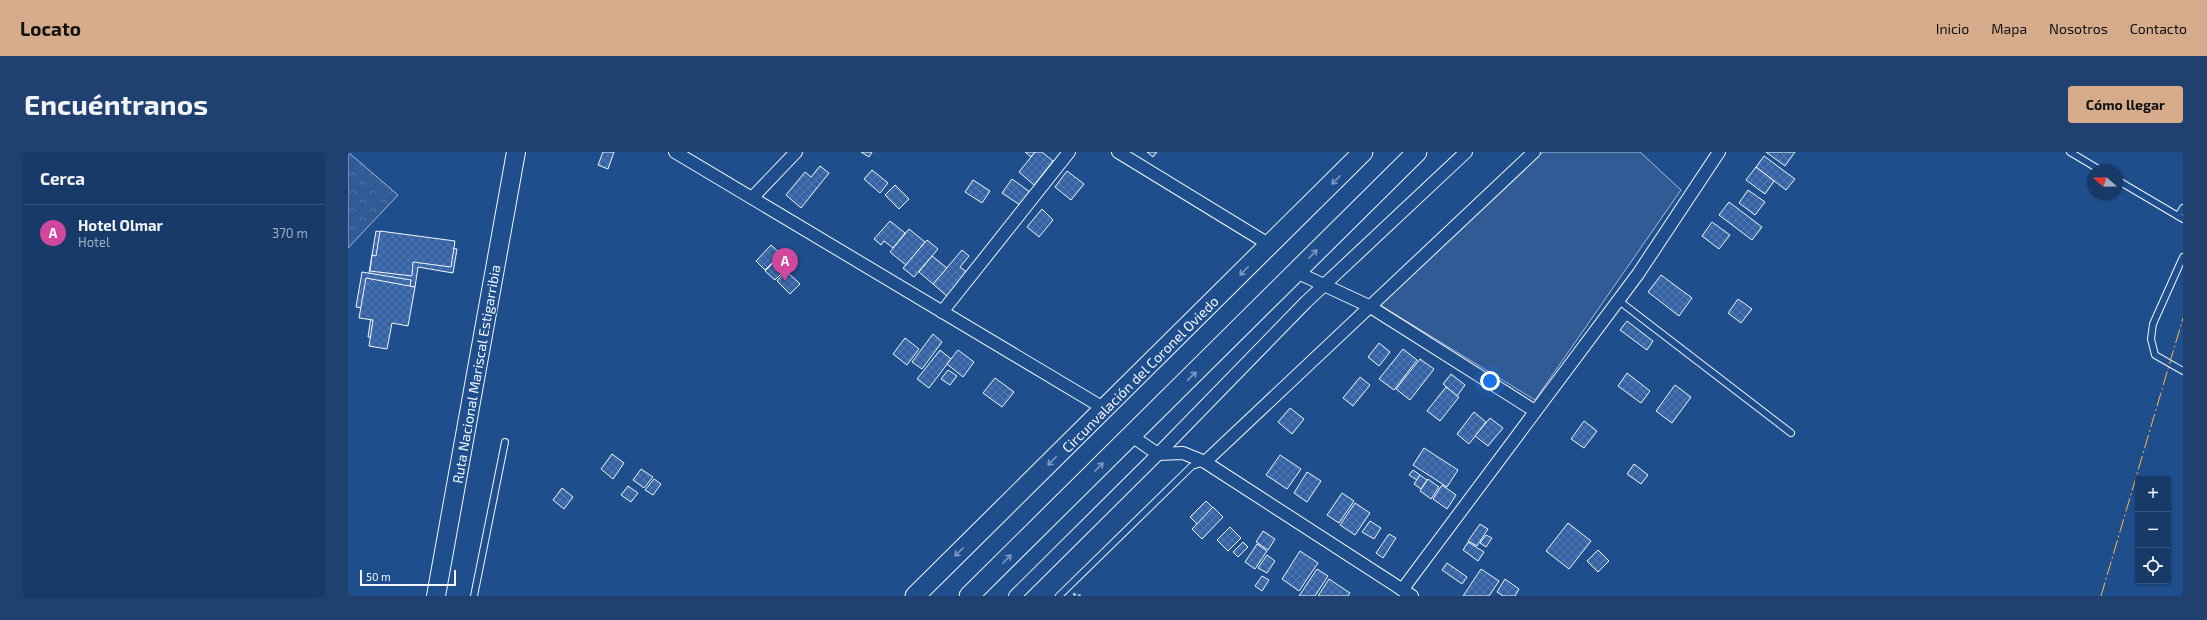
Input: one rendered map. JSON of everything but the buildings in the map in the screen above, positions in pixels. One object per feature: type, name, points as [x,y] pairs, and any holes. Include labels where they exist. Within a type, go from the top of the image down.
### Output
[{"type":"highway","name":"Circunvalación del Coronel Oviedo","points":[[915,596],[1364,152]]},
{"type":"highway","points":[[969,596],[1417,152]]},
{"type":"main road","name":"Ruta Nacional Mariscal Estigarribia","points":[[436,596],[516,152]]},
{"type":"street","points":[[675,152],[1105,408]]},
{"type":"street","points":[[752,198],[796,152]]},
{"type":"street","points":[[942,312],[1069,152]]},
{"type":"street","points":[[1118,152],[1270,245]]},
{"type":"street","points":[[1014,596],[1158,454],[1306,302],[1325,286],[1466,152]]},
{"type":"street","points":[[1205,462],[1534,152]]},
{"type":"street","points":[[1130,435],[1158,454],[1183,453],[1205,462],[1407,593],[1535,411],[1618,300],[1719,152]]},
{"type":"street","points":[[1296,272],[1369,306],[1535,411]]},
{"type":"lane","points":[[2070,152],[2090,164]]},
{"type":"lane","points":[[2123,184],[2181,218],[2183,208]]},
{"type":"lane","points":[[2183,257],[2153,324],[2151,339],[2155,355],[2183,371]]},
{"type":"lane","points":[[1618,300],[1791,433]]},
{"type":"lane","points":[[474,596],[504,442]]},
{"type":"lane","points":[[1059,596],[1192,466],[1205,462]]},
{"type":"shaded area","points":[[1543,152],[1640,152],[1681,190],[1535,400],[1380,305]]},
{"type":"green space","points":[[348,152],[398,195],[348,248]]},
{"type":"power","points":[[2101,596],[2183,318]]},
{"type":"place","name":"Hotel Olmar","points":[[785,281]]}]
